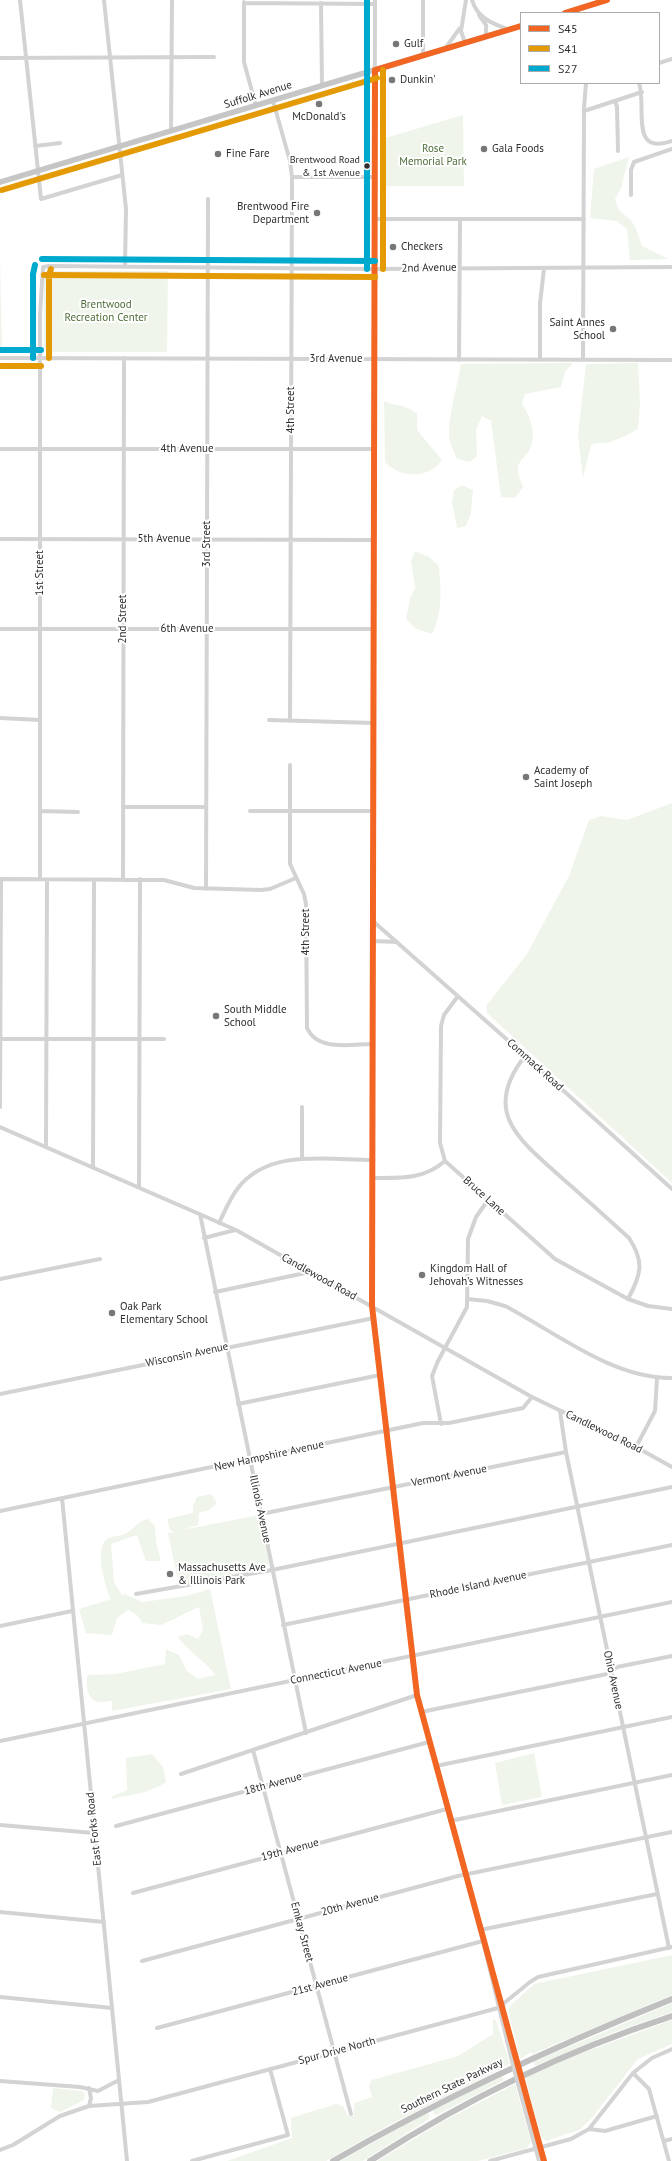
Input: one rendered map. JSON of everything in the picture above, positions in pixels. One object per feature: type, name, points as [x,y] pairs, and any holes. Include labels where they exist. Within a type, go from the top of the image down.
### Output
[{"type":"highway","name":"Southern State Parkway","points":[[333,2161],[395,2126],[492,2076],[672,1999]]},
{"type":"highway","name":"Southern State Parkway","points":[[370,2161],[441,2118],[530,2072],[587,2047],[672,2016]]},
{"type":"main road","points":[[568,12],[607,0]]},
{"type":"main road","name":"Suffolk Avenue","points":[[0,182],[520,26]]},
{"type":"street","points":[[20,0],[41,199],[122,175]]},
{"type":"street","points":[[104,0],[126,212],[125,266]]},
{"type":"street","points":[[171,131],[172,0]]},
{"type":"street","points":[[422,56],[423,0]]},
{"type":"street","points":[[465,43],[461,34],[464,22],[466,0]]},
{"type":"street","points":[[472,0],[474,7],[486,25],[486,37]]},
{"type":"street","points":[[256,106],[244,62],[244,1],[321,3],[375,2],[372,1306],[407,1600],[416,1695],[502,2005],[518,2084],[538,2149],[544,2161]]},
{"type":"street","points":[[321,3],[322,86]]},
{"type":"street","points":[[465,8],[474,7]]},
{"type":"street","points":[[478,13],[496,25],[510,30]]},
{"type":"street","points":[[444,50],[464,22]]},
{"type":"street","points":[[0,58],[214,57]]},
{"type":"street","points":[[660,63],[672,59]]},
{"type":"street","points":[[583,360],[584,111],[586,84]]},
{"type":"street","points":[[639,84],[642,92],[642,131],[644,138],[648,142],[657,146],[672,141]]},
{"type":"street","points":[[584,111],[642,92]]},
{"type":"street","name":"4th Street","points":[[273,101],[290,160],[292,177],[290,721]]},
{"type":"street","points":[[616,101],[618,107],[618,151]]},
{"type":"street","points":[[35,146],[60,143]]},
{"type":"street","points":[[631,195],[631,170],[634,162],[672,149]]},
{"type":"street","points":[[292,177],[375,177]]},
{"type":"street","name":"3rd Street","points":[[206,889],[208,199]]},
{"type":"street","points":[[375,219],[584,219]]},
{"type":"street","points":[[459,360],[460,219]]},
{"type":"street","name":"2nd Avenue","points":[[43,267],[125,266],[375,269],[460,267],[672,267]]},
{"type":"street","name":"1st Street","points":[[40,879],[41,274],[43,267]]},
{"type":"street","points":[[540,360],[540,304],[544,268]]},
{"type":"street","name":"3rd Avenue","points":[[0,358],[672,360]]},
{"type":"street","name":"2nd Street","points":[[123,880],[124,358]]},
{"type":"street","name":"4th Avenue","points":[[0,449],[374,449]]},
{"type":"street","name":"5th Avenue","points":[[1,539],[374,540]]},
{"type":"street","name":"6th Avenue","points":[[0,629],[373,629]]},
{"type":"street","points":[[0,718],[40,720]]},
{"type":"street","points":[[269,720],[374,724]]},
{"type":"street","name":"4th Street","points":[[290,765],[290,864],[304,894],[306,904],[306,1020],[310,1035],[322,1043],[373,1044]]},
{"type":"street","points":[[123,807],[206,807]]},
{"type":"street","points":[[40,811],[78,812]]},
{"type":"street","points":[[250,811],[374,812]]},
{"type":"street","points":[[0,1107],[1,879],[140,879],[164,880],[190,888],[270,889],[296,878]]},
{"type":"street","points":[[139,1187],[140,879]]},
{"type":"street","points":[[46,1145],[47,880]]},
{"type":"street","points":[[93,1167],[94,880]]},
{"type":"street","name":"Commack Road","points":[[374,922],[672,1189]]},
{"type":"street","points":[[374,941],[397,942]]},
{"type":"street","points":[[373,1178],[420,1176],[431,1172],[445,1162],[440,1143],[441,1026],[444,1015],[458,996]]},
{"type":"street","points":[[0,1039],[164,1039]]},
{"type":"street","points":[[525,1056],[513,1073],[506,1091],[506,1103],[511,1125],[525,1146],[629,1238],[639,1257],[640,1267],[639,1276],[628,1299]]},
{"type":"street","points":[[302,1107],[302,1159]]},
{"type":"street","name":"Candlewood Road","points":[[0,1127],[46,1145],[236,1230],[532,1397],[636,1447],[672,1467]]},
{"type":"street","points":[[219,1223],[233,1195],[247,1178],[273,1163],[302,1159],[373,1160]]},
{"type":"street","name":"Bruce Lane","points":[[445,1162],[555,1259],[628,1299],[648,1306],[672,1309]]},
{"type":"street","points":[[440,1424],[432,1376],[434,1368],[464,1316],[467,1299],[468,1239],[476,1217],[488,1200]]},
{"type":"street","name":"Illinois Avenue","points":[[200,1214],[249,1460],[306,1733]]},
{"type":"street","points":[[204,1238],[236,1230]]},
{"type":"street","points":[[0,1279],[100,1259]]},
{"type":"street","points":[[215,1292],[310,1272]]},
{"type":"street","points":[[467,1299],[487,1301],[506,1306],[614,1367],[640,1376],[672,1378]]},
{"type":"street","name":"Wisconsin Avenue","points":[[0,1394],[374,1318]]},
{"type":"street","points":[[238,1404],[380,1375]]},
{"type":"street","points":[[636,1447],[655,1411],[657,1378]]},
{"type":"street","name":"New Hampshire Avenue","points":[[0,1510],[423,1423],[440,1424],[523,1408],[532,1397]]},
{"type":"street","name":"Ohio Avenue","points":[[560,1411],[566,1452],[634,1783],[657,1894],[671,1947]]},
{"type":"street","name":"Vermont Avenue","points":[[261,1514],[566,1452]]},
{"type":"street","points":[[136,1594],[272,1570],[578,1508],[672,1487]]},
{"type":"street","name":"East Forks Road","points":[[62,1498],[127,2161]]},
{"type":"street","name":"Rhode Island Avenue","points":[[283,1625],[672,1545]]},
{"type":"street","name":"Connecticut Avenue","points":[[0,1741],[672,1602]]},
{"type":"street","points":[[0,1626],[72,1611]]},
{"type":"street","points":[[421,1712],[607,1674],[617,1667],[672,1656]]},
{"type":"street","points":[[181,1774],[416,1695]]},
{"type":"street","points":[[436,1766],[672,1717]]},
{"type":"street","name":"18th Avenue","points":[[116,1826],[429,1742]]},
{"type":"street","name":"Emkay Street","points":[[253,1750],[351,2114]]},
{"type":"street","points":[[450,1821],[672,1775]]},
{"type":"street","name":"19th Avenue","points":[[133,1893],[281,1852],[447,1809]]},
{"type":"street","points":[[0,1825],[94,1833]]},
{"type":"street","name":"20th Avenue","points":[[142,1961],[465,1875],[672,1832]]},
{"type":"street","points":[[480,1930],[657,1894]]},
{"type":"street","points":[[0,1912],[104,1922]]},
{"type":"street","points":[[483,1941],[498,2008],[513,2056],[523,2081],[538,2149],[539,2161]]},
{"type":"street","name":"21st Avenue","points":[[157,2028],[483,1941]]},
{"type":"street","name":"Spur Drive North","points":[[0,2150],[14,2145],[60,2116],[89,2106],[148,2102],[498,2008],[538,1977],[671,1947]]},
{"type":"street","points":[[0,1997],[112,2008]]},
{"type":"street","points":[[490,2161],[571,2139],[589,2129],[633,2073],[652,2058],[672,2049]]},
{"type":"street","points":[[192,2161],[288,2135],[270,2069]]},
{"type":"street","points":[[633,2073],[649,2089],[669,2161]]},
{"type":"street","points":[[91,2098],[98,2091],[119,2080]]},
{"type":"street","points":[[0,2081],[89,2088],[98,2091]]},
{"type":"street","points":[[89,2088],[91,2098],[89,2106]]},
{"type":"street","points":[[589,2129],[605,2131],[657,2116]]},
{"type":"street","points":[[664,2141],[672,2139]]},
{"type":"green space","name":"Rose Memorial Park","points":[[463,115],[464,186],[381,186],[382,139]]},
{"type":"green space","points":[[629,157],[621,188],[615,199],[620,211],[634,224],[642,246],[668,259],[630,260],[627,229],[617,221],[590,218],[594,169]]},
{"type":"green space","points":[[0,255],[2,351],[0,351]]},
{"type":"green space","name":"Brentwood Recreation Center","points":[[48,271],[168,271],[167,352],[50,352],[44,349],[44,274]]},
{"type":"green space","points":[[573,363],[565,372],[561,387],[525,394],[522,404],[532,427],[533,439],[529,451],[520,461],[518,466],[518,474],[523,487],[515,498],[501,497],[491,421],[482,416],[476,430],[477,456],[470,462],[457,459],[451,443],[449,433],[451,413],[461,364]]},
{"type":"green space","points":[[638,363],[640,403],[638,429],[614,441],[591,445],[583,478],[578,435],[586,364]]},
{"type":"green space","points":[[384,401],[405,407],[417,414],[417,430],[442,460],[436,466],[422,474],[406,474],[391,467],[385,462]]},
{"type":"green space","points":[[462,485],[473,490],[471,513],[466,526],[457,528],[452,502],[454,490]]},
{"type":"green space","points":[[415,551],[429,557],[439,566],[441,592],[440,609],[436,626],[432,634],[416,629],[406,619],[410,599],[415,588],[411,561]]},
{"type":"green space","points":[[672,803],[672,1183],[487,1013],[486,1006],[527,954],[569,876],[589,820],[601,816],[627,820]]},
{"type":"green space","points":[[211,1494],[217,1503],[209,1510],[199,1513],[198,1525],[182,1530],[259,1515],[269,1564],[267,1569],[179,1585],[168,1533],[174,1532],[170,1530],[167,1519],[193,1513],[193,1506],[197,1497]]},
{"type":"green space","points":[[148,1519],[155,1526],[156,1542],[161,1561],[146,1561],[137,1535],[111,1544],[114,1582],[122,1595],[125,1594],[142,1602],[186,1596],[210,1589],[231,1689],[112,1711],[112,1701],[98,1702],[89,1695],[87,1687],[88,1675],[115,1674],[165,1664],[166,1649],[179,1655],[187,1671],[198,1679],[215,1675],[211,1669],[182,1643],[178,1637],[187,1634],[198,1639],[203,1630],[199,1607],[161,1625],[142,1623],[138,1616],[128,1610],[117,1618],[112,1635],[86,1633],[79,1609],[111,1599],[102,1568],[101,1551],[103,1544],[107,1539],[126,1534],[139,1523]]},
{"type":"green space","points":[[534,1753],[542,1797],[502,1805],[495,1763]]},
{"type":"green space","points":[[152,1754],[163,1767],[166,1782],[154,1789],[111,1799],[113,1796],[127,1790],[126,1758]]},
{"type":"green space","points":[[672,1955],[672,1995],[532,2054],[531,2052],[520,2059],[508,2010],[511,2005],[534,1984]]},
{"type":"green space","points":[[672,2003],[672,2012],[615,2032],[535,2066],[533,2062]]},
{"type":"green space","points":[[493,2019],[496,2020],[510,2064],[391,2124],[326,2161],[227,2161],[292,2138],[291,2118],[336,2104],[343,2106],[348,2116],[354,2116],[354,2103],[372,2097],[369,2086],[372,2080],[458,2056],[493,2034]]},
{"type":"green space","points":[[672,2020],[672,2044],[638,2059],[591,2119],[579,2130],[546,2141],[541,2137],[525,2078],[566,2059]]},
{"type":"green space","points":[[502,2076],[504,2080],[437,2115],[434,2115],[434,2109]]},
{"type":"green space","points":[[515,2084],[531,2141],[527,2148],[478,2161],[377,2161],[442,2122]]},
{"type":"green space","points":[[53,2088],[82,2091],[85,2094],[84,2100],[60,2112],[51,2108]]},
{"type":"green space","points":[[426,2113],[430,2115],[429,2119],[363,2161],[340,2161]]},
{"type":"transit line","name":"S27","points":[[367,0],[367,269]]},
{"type":"transit line","name":"S45","points":[[568,12],[607,0]]},
{"type":"transit line","name":"S45","points":[[375,70],[520,26]]},
{"type":"transit line","name":"S45","points":[[375,70],[372,1306],[417,1695],[544,2161]]},
{"type":"transit line","name":"S41","points":[[383,70],[383,269]]},
{"type":"transit line","name":"S41","points":[[2,190],[377,78]]},
{"type":"transit line","name":"S27","points":[[42,259],[375,261]]},
{"type":"transit line","name":"S27","points":[[33,358],[33,274],[35,265]]},
{"type":"transit line","name":"S41","points":[[49,358],[49,275],[51,269]]},
{"type":"transit line","name":"S41","points":[[44,275],[375,277]]},
{"type":"transit line","name":"S27","points":[[0,350],[41,350]]},
{"type":"transit line","name":"S41","points":[[0,366],[41,366]]},
{"type":"place","name":"Gulf","points":[[396,44]]},
{"type":"place","name":"Dunkin'","points":[[392,80]]},
{"type":"place","name":"McDonald's","points":[[319,104]]},
{"type":"place","name":"Gala Foods","points":[[484,149]]},
{"type":"place","name":"Fine Fare","points":[[218,154]]},
{"type":"place","name":"Brentwood Road & 1st Avenue","points":[[367,166]]},
{"type":"place","name":"Brentwood Fire Department","points":[[317,213]]},
{"type":"place","name":"Checkers","points":[[393,247]]},
{"type":"place","name":"Saint Annes School","points":[[613,329]]},
{"type":"place","name":"Academy of Saint Joseph","points":[[526,777]]},
{"type":"place","name":"South Middle School","points":[[216,1016]]},
{"type":"place","name":"Kingdom Hall of Jehovah’s Witnesses","points":[[422,1275]]},
{"type":"place","name":"Oak Park Elementary School","points":[[112,1313]]},
{"type":"place","name":"Massachusetts Ave & Illinois Park","points":[[170,1574]]}]
